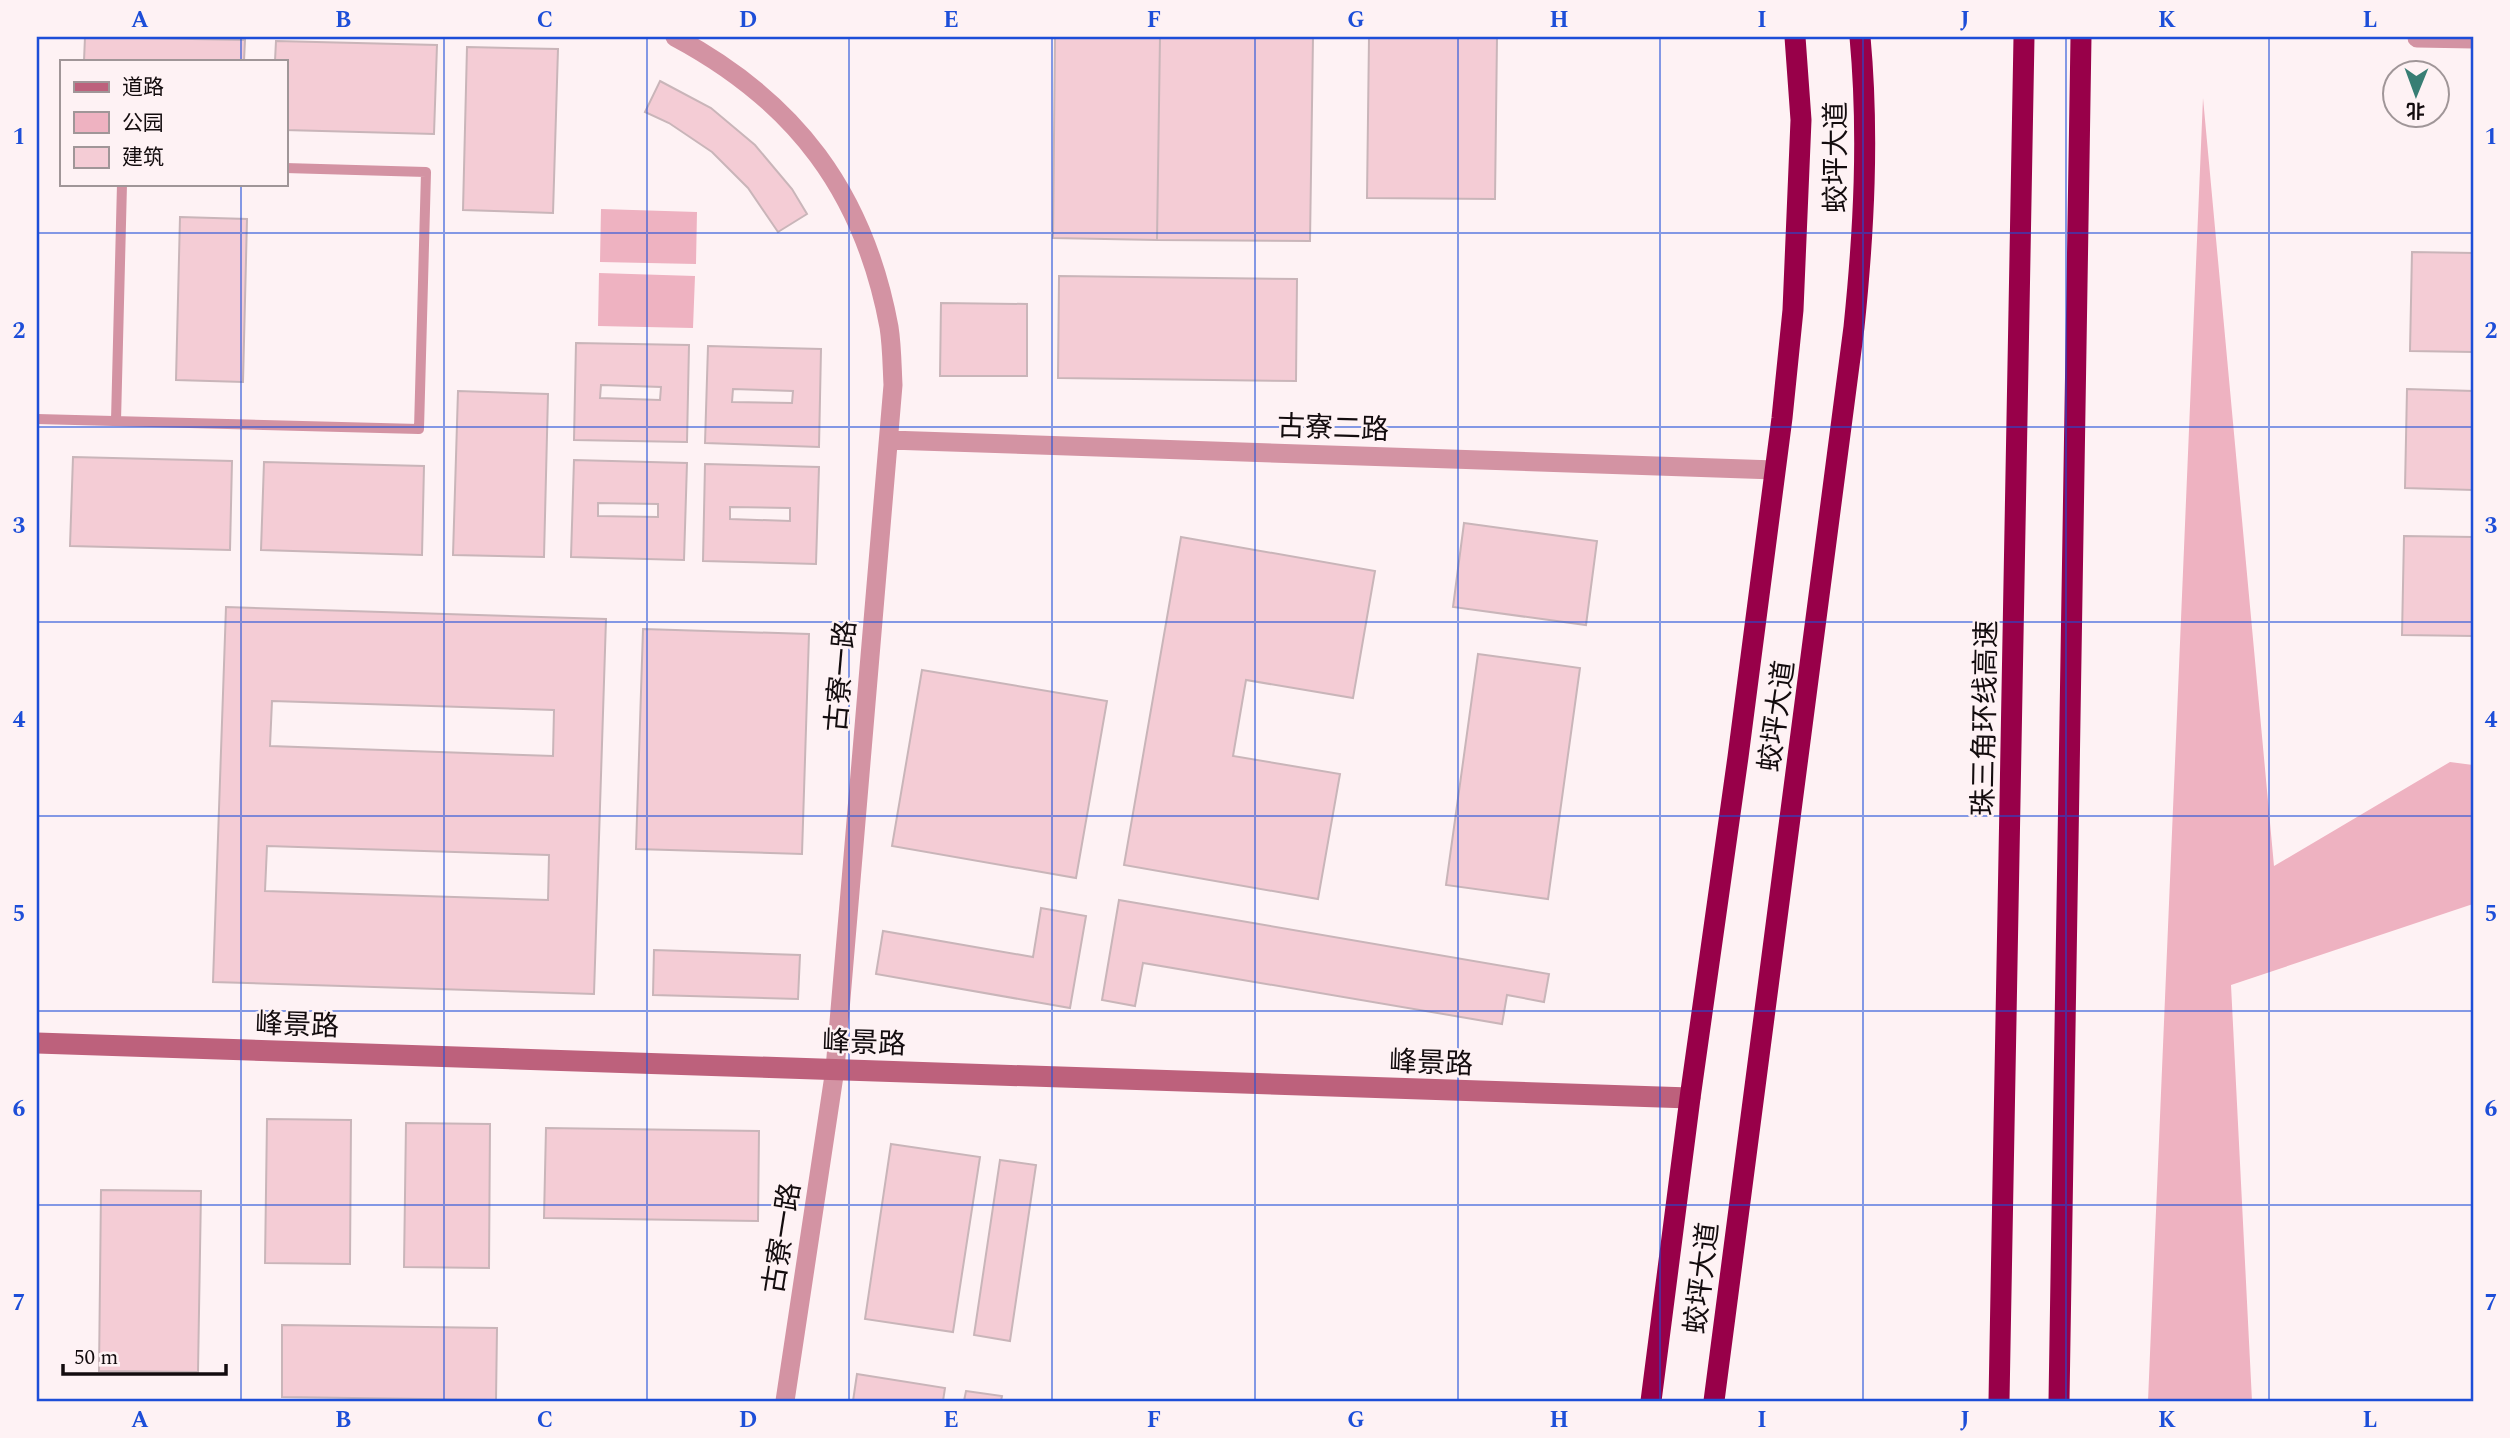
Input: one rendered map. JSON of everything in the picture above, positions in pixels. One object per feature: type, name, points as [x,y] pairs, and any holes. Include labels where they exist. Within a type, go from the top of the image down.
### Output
[{"type":"highway","name":"蛟坪大道","points":[[1651,1401],[1738,757],[1793,310],[1801,120],[1795,37]]},
{"type":"highway","name":"蛟坪大道","points":[[1714,1401],[1863,243],[1866,141],[1860,37]]},
{"type":"highway","name":"珠三角环线高速","points":[[1999,1401],[2024,37]]},
{"type":"highway","points":[[2059,1401],[2081,37]]},
{"type":"street","name":"古寮一路","points":[[675,37],[712,57],[758,90],[797,129],[831,174],[858,223],[878,275],[890,330],[893,385],[835,1069],[785,1401]]},
{"type":"street","points":[[2417,38],[2473,39]]},
{"type":"street","name":"古寮二路","points":[[888,440],[1775,470]]},
{"type":"street","name":"峰景路","points":[[37,1043],[1690,1098]]},
{"type":"lane","points":[[37,419],[419,429],[426,172],[287,168]]},
{"type":"lane","points":[[116,421],[122,186]]},
{"type":"green space","points":[[2203,98],[2274,866],[2450,762],[2473,765],[2473,904],[2231,985],[2252,1401],[2148,1401]]},
{"type":"green space","points":[[601,209],[697,212],[696,264],[600,262]]},
{"type":"green space","points":[[599,273],[695,276],[693,328],[598,326]]},
{"type":"building","points":[[85,37],[245,40],[244,60],[84,60]]},
{"type":"building","points":[[1055,37],[1160,37],[1157,240],[1053,238]]},
{"type":"building","points":[[1160,37],[1313,37],[1310,241],[1157,240]]},
{"type":"building","points":[[1369,37],[1497,37],[1495,199],[1367,198]]},
{"type":"building","points":[[276,41],[437,45],[434,134],[287,130],[287,60],[275,60]]},
{"type":"building","points":[[467,47],[558,49],[553,213],[463,210]]},
{"type":"building","points":[[660,81],[711,108],[755,145],[792,189],[807,214],[778,232],[748,188],[712,152],[669,123],[645,112]]},
{"type":"building","points":[[180,217],[247,219],[243,382],[176,380]]},
{"type":"building","points":[[2412,252],[2473,253],[2473,352],[2410,351]]},
{"type":"building","points":[[1059,276],[1297,279],[1296,381],[1058,378]]},
{"type":"building","points":[[941,303],[1027,304],[1027,376],[940,376]]},
{"type":"building","points":[[576,343],[689,345],[687,442],[574,440]],"holes":[[[601,385],[661,387],[660,400],[600,398]]]},
{"type":"building","points":[[708,346],[821,349],[819,447],[705,443]],"holes":[[[733,389],[793,391],[792,403],[732,402]]]},
{"type":"building","points":[[2407,389],[2473,391],[2473,490],[2405,488]]},
{"type":"building","points":[[458,391],[548,394],[544,557],[453,555]]},
{"type":"building","points":[[73,457],[232,461],[230,550],[70,546]]},
{"type":"building","points":[[574,460],[687,463],[684,560],[571,557]],"holes":[[[598,503],[658,504],[658,517],[598,516]]]},
{"type":"building","points":[[264,462],[424,466],[422,555],[261,550]]},
{"type":"building","points":[[705,464],[819,467],[816,564],[703,561]],"holes":[[[730,507],[790,508],[790,521],[730,519]]]},
{"type":"building","points":[[1464,523],[1597,541],[1586,625],[1453,607]]},
{"type":"building","points":[[2404,536],[2473,537],[2473,636],[2402,635]]},
{"type":"building","points":[[1181,537],[1375,571],[1353,698],[1246,680],[1233,756],[1340,774],[1318,899],[1124,865]]},
{"type":"building","points":[[226,607],[606,619],[594,994],[213,982]],"holes":[[[272,701],[554,710],[553,756],[270,746]],[[267,846],[549,855],[548,900],[265,891]]]},
{"type":"building","points":[[643,629],[809,634],[802,854],[636,849]]},
{"type":"building","points":[[1478,654],[1580,668],[1548,899],[1446,885]]},
{"type":"building","points":[[922,670],[1107,701],[1076,878],[892,846]]},
{"type":"building","points":[[1119,900],[1549,974],[1544,1002],[1507,995],[1502,1024],[1143,963],[1135,1006],[1102,1000]]},
{"type":"building","points":[[1041,908],[1086,916],[1070,1008],[876,974],[883,931],[1033,957]]},
{"type":"building","points":[[654,950],[800,955],[798,999],[653,995]]},
{"type":"building","points":[[267,1119],[351,1120],[350,1264],[265,1263]]},
{"type":"building","points":[[406,1123],[490,1124],[489,1268],[404,1267]]},
{"type":"building","points":[[546,1128],[759,1131],[758,1221],[544,1218]]},
{"type":"building","points":[[891,1144],[980,1157],[953,1332],[865,1319]]},
{"type":"building","points":[[1000,1160],[1036,1165],[1010,1341],[974,1335]]},
{"type":"building","points":[[101,1190],[201,1191],[198,1372],[99,1371]]},
{"type":"building","points":[[282,1325],[497,1328],[496,1400],[282,1397]]},
{"type":"building","points":[[857,1374],[945,1388],[943,1401],[853,1401]]},
{"type":"building","points":[[966,1391],[1002,1396],[1001,1401],[964,1401]]}]
